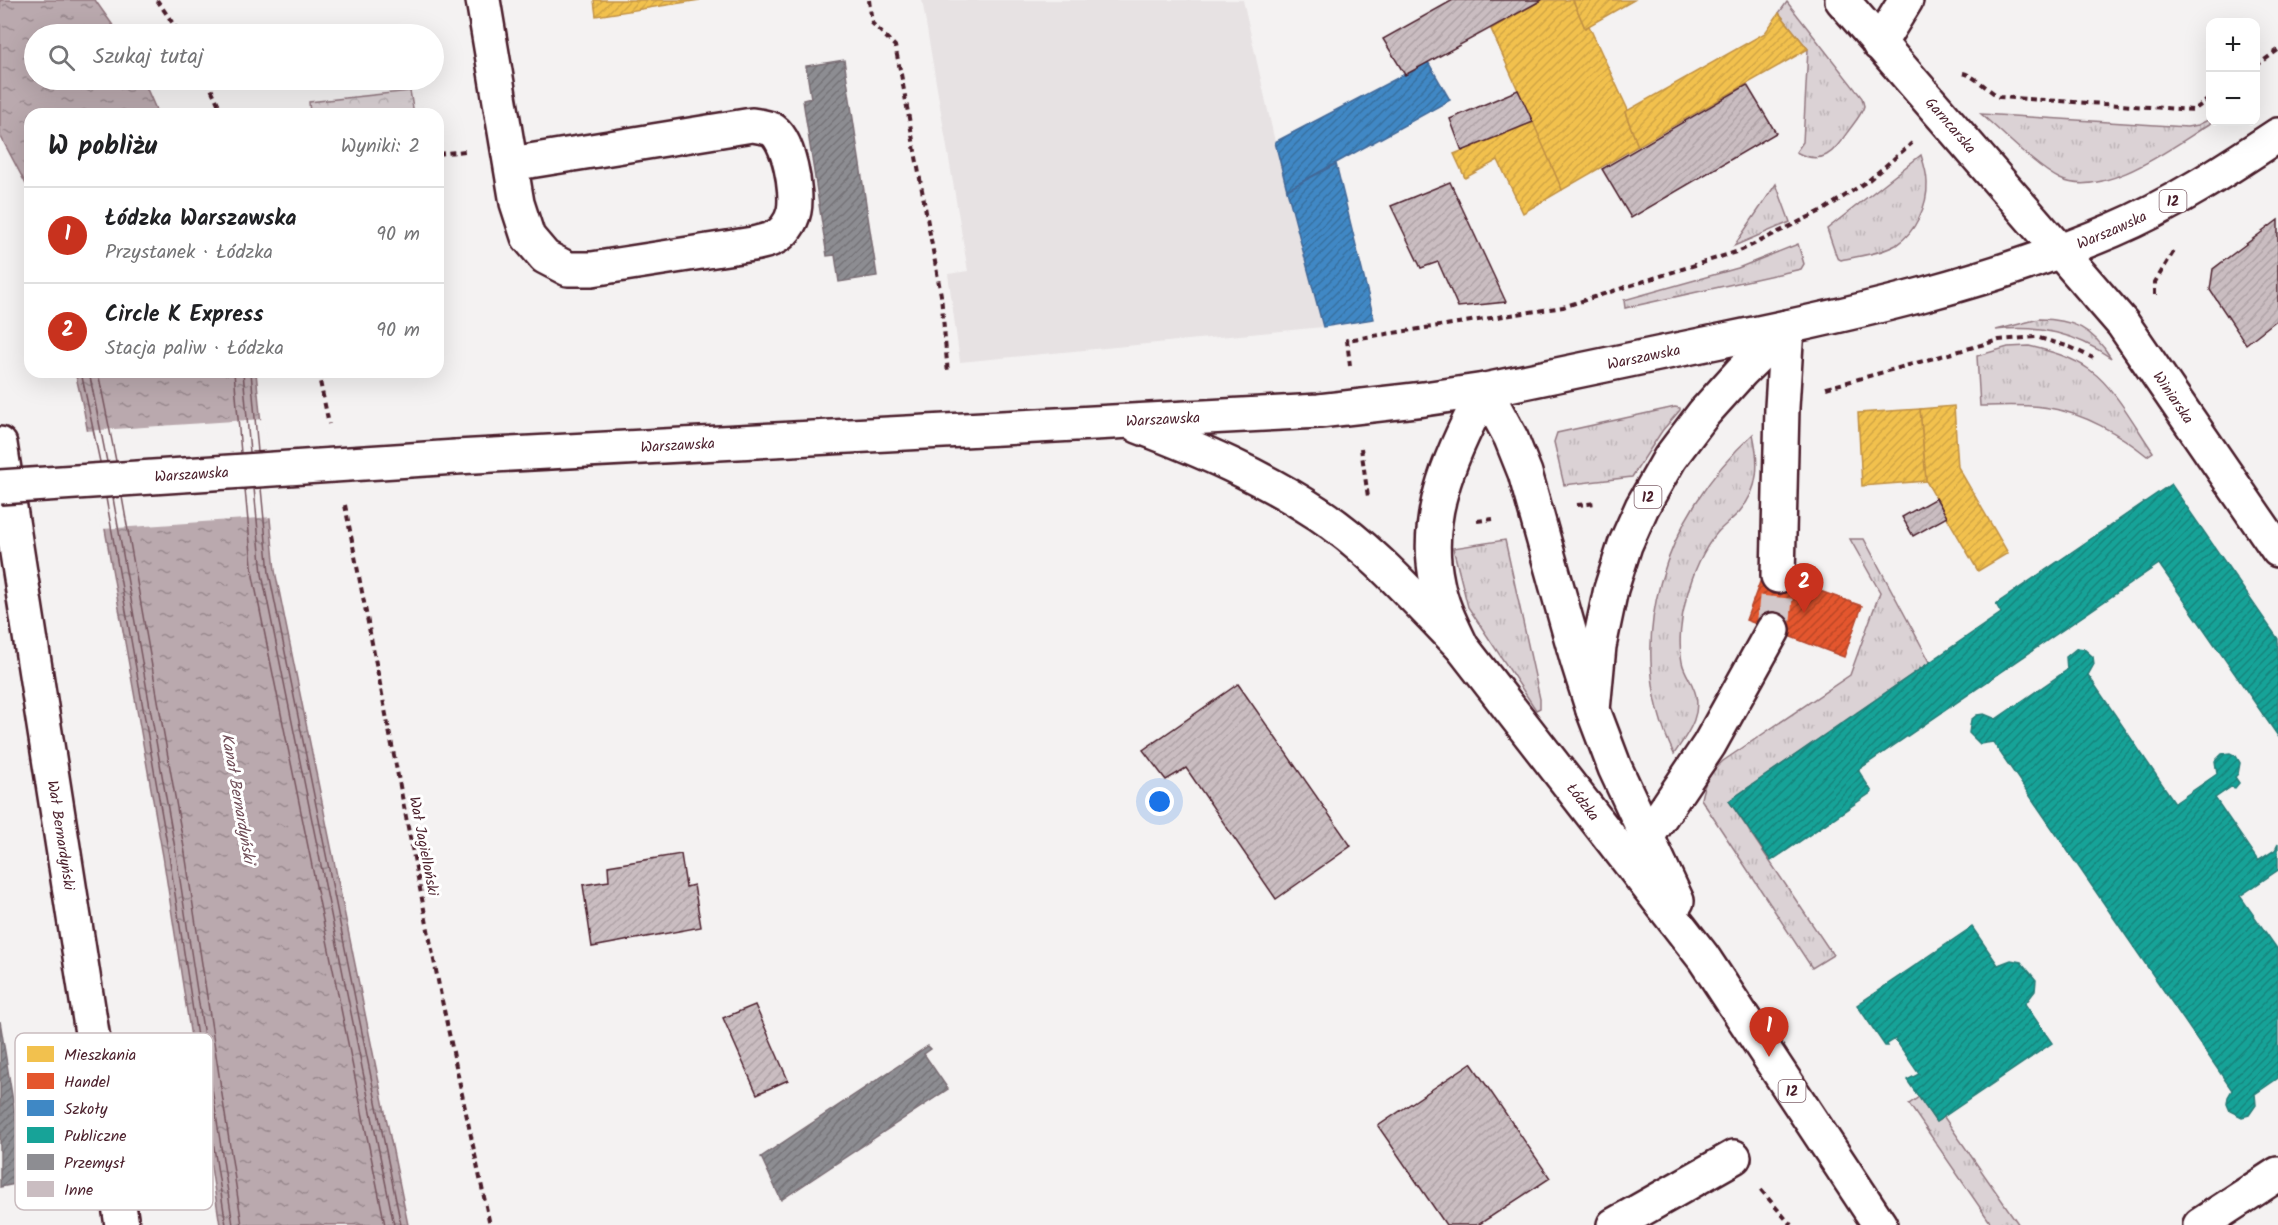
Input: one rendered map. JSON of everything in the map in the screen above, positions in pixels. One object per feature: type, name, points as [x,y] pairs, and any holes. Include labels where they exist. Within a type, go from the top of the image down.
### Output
[{"type":"street","points":[[483,0],[517,203],[528,237],[544,257],[568,269],[592,269],[774,239],[785,229],[794,212],[795,196],[789,157],[782,139],[771,129],[752,125],[511,164]]},
{"type":"street","name":"Garncarska","points":[[1842,0],[2060,251]]},
{"type":"street","points":[[1879,44],[1906,0]]},
{"type":"street","name":"Warszawska","points":[[0,487],[456,457],[1319,411],[1485,390],[1787,327],[1983,278],[2114,230],[2163,207],[2278,135]]},
{"type":"street","name":"Winiarska","points":[[2060,251],[2123,324],[2278,550]]},
{"type":"street","points":[[1778,576],[1782,407],[1787,327]]},
{"type":"street","name":"12","points":[[1593,710],[1599,646],[1611,589],[1625,545],[1642,507],[1670,458],[1704,412],[1787,327]]},
{"type":"street","name":"12","points":[[1462,647],[1446,613],[1437,583],[1432,550],[1442,485],[1460,439],[1485,390]]},
{"type":"street","name":"Łódzka","points":[[1485,390],[1511,438],[1526,473],[1577,659],[1615,768],[1703,957]]},
{"type":"street","points":[[1125,421],[1199,449],[1264,480],[1320,515],[1351,539],[1406,589],[1462,647]]},
{"type":"street","name":"Wał Bernardyński","points":[[0,444],[13,605],[88,1033]]},
{"type":"street","points":[[1647,837],[1709,745],[1773,630]]},
{"type":"street","name":"Łódzka","points":[[1462,647],[1703,957],[1880,1225]]},
{"type":"street","points":[[1614,1225],[1734,1157]]},
{"type":"street","points":[[2200,1225],[2278,1173]]},
{"type":"street","name":"Wał Bernardyński","points":[[119,1210],[122,1225]]},
{"type":"path","points":[[157,0],[173,24]]},
{"type":"path","points":[[869,0],[872,23],[895,46],[899,64],[941,296],[948,374]]},
{"type":"path","points":[[2260,63],[2278,50]]},
{"type":"path","points":[[1967,73],[1999,96],[2194,110],[2206,102]]},
{"type":"path","points":[[212,90],[220,108]]},
{"type":"path","points":[[2155,302],[2155,282],[2173,251],[2182,244]]},
{"type":"path","name":"Wał Jagielloński","points":[[343,494],[441,996],[490,1225]]},
{"type":"shaded area","points":[[922,0],[1243,0],[1275,142],[1323,327],[960,362],[948,274],[968,271]]},
{"type":"green space","points":[[1787,2],[1862,98],[1864,106],[1858,118],[1833,150],[1821,157],[1814,158],[1796,152],[1803,142],[1808,49],[1779,13]]},
{"type":"green space","points":[[410,91],[413,108],[310,108],[309,102]]},
{"type":"green space","points":[[1981,114],[2187,127],[2206,121],[2206,126],[2159,156],[2118,176],[2097,182],[2078,184],[2060,179],[2019,149]]},
{"type":"green space","points":[[1921,155],[1927,191],[1923,209],[1909,233],[1896,245],[1883,251],[1841,260],[1837,258],[1827,229]]},
{"type":"green space","points":[[1776,184],[1790,222],[1734,246]]},
{"type":"green space","points":[[1798,244],[1804,264],[1801,269],[1625,308],[1624,300],[1738,268]]},
{"type":"green space","points":[[2039,319],[2062,321],[2081,328],[2097,340],[2111,358],[2084,342],[2056,333],[2027,329],[1996,330]]},
{"type":"green space","points":[[2029,346],[2053,352],[2090,370],[2116,397],[2153,452],[2147,456],[2101,426],[2062,411],[2032,406],[1980,406],[1977,356],[2008,347]]},
{"type":"green space","points":[[1675,407],[1680,410],[1662,431],[1632,477],[1564,485],[1554,442],[1557,433]]},
{"type":"green space","points":[[1753,434],[1757,465],[1751,493],[1740,511],[1717,533],[1706,548],[1694,573],[1686,599],[1680,647],[1684,669],[1692,684],[1697,705],[1693,723],[1674,754],[1658,711],[1651,668],[1652,625],[1661,582],[1676,541],[1696,502],[1722,466]]},
{"type":"green space","points":[[1850,539],[1864,539],[1930,662],[1729,801],[1833,955],[1812,968],[1701,799],[1708,778],[1723,761],[1850,675],[1880,592]]},
{"type":"green space","points":[[1505,540],[1540,699],[1540,708],[1536,710],[1468,607],[1453,548]]},
{"type":"green space","points":[[1919,1097],[1936,1122],[1944,1117],[2019,1225],[1992,1225],[1909,1104]]},
{"type":"water","points":[[0,0],[95,0],[112,24],[24,24],[24,90],[147,90],[155,108],[24,108],[24,181],[0,135]]},
{"type":"water","name":"Kanał Bernardyński","points":[[76,378],[257,378],[275,571],[408,1225],[220,1225],[213,1180],[213,1033],[190,1033],[163,856]]},
{"type":"pier","points":[[264,419],[273,517],[102,529],[85,431]]},
{"type":"building: Mieszkania","points":[[594,0],[700,0],[596,16]]},
{"type":"building: Mieszkania","points":[[1542,0],[1573,0],[1585,28],[1589,26],[1628,110],[1625,112],[1638,146],[1562,190],[1491,29]]},
{"type":"building: Mieszkania","points":[[1573,0],[1634,0],[1585,28]]},
{"type":"building: Mieszkania","points":[[1779,13],[1808,49],[1638,146],[1625,112],[1765,33]]},
{"type":"building: Mieszkania","points":[[1533,122],[1562,190],[1523,213],[1498,160],[1465,178],[1454,154]]},
{"type":"building: Mieszkania","points":[[1954,406],[1958,467],[2008,553],[1978,571],[1926,481],[1920,409]]},
{"type":"building: Mieszkania","points":[[1920,409],[1926,481],[1862,486],[1858,413]]},
{"type":"building: Handel","points":[[1764,571],[1862,606],[1844,657],[1746,620]]},
{"type":"building: Szkoły","points":[[1428,62],[1450,100],[1287,190],[1275,142]]},
{"type":"building: Szkoły","points":[[1336,164],[1374,319],[1323,327],[1287,190]]},
{"type":"building: Publiczne","points":[[2171,484],[2278,639],[2278,736],[2159,564],[1858,770],[1872,792],[1771,861],[1729,801],[2001,613],[1996,604]]},
{"type":"building: Publiczne","points":[[2077,648],[2084,649],[2093,657],[2094,664],[2088,675],[2175,803],[2217,774],[2215,761],[2222,754],[2230,753],[2236,756],[2240,763],[2238,774],[2235,777],[2239,783],[2235,788],[2231,787],[2215,798],[2258,861],[2275,850],[2278,844],[2278,870],[2240,896],[2278,950],[2278,1078],[2255,1094],[2256,1105],[2249,1115],[2242,1117],[2230,1111],[2227,1104],[2232,1090],[1993,742],[1980,744],[1969,733],[1971,720],[1977,715],[1984,714],[1996,719],[2067,670],[2066,657]]},
{"type":"building: Publiczne","points":[[1972,927],[1998,965],[2011,960],[2021,962],[2036,980],[2035,991],[2025,1004],[2052,1043],[1936,1122],[1907,1080],[1919,1074],[1895,1039],[1885,1046],[1857,1005]]},
{"type":"building: Przemysł","points":[[844,60],[877,276],[839,282],[835,255],[827,256],[803,100],[811,98],[806,66]]},
{"type":"building: Przemysł","points":[[0,1021],[15,1114],[15,1184],[0,1187]]},
{"type":"building: Przemysł","points":[[928,1046],[931,1049],[924,1054],[948,1089],[781,1200],[761,1157]]},
{"type":"building: Inne","points":[[1453,0],[1542,0],[1405,75],[1383,39]]},
{"type":"building: Inne","points":[[1747,85],[1776,133],[1631,218],[1602,169]]},
{"type":"building: Inne","points":[[1518,90],[1533,122],[1462,151],[1450,119]]},
{"type":"building: Inne","points":[[1450,182],[1506,302],[1458,307],[1438,262],[1421,268],[1391,206]]},
{"type":"building: Inne","points":[[2278,220],[2278,319],[2246,344],[2210,290],[2213,269]]},
{"type":"building: Inne","points":[[1936,498],[1947,517],[1913,536],[1902,517]]},
{"type":"building: Inne","points":[[1238,684],[1351,846],[1276,899],[1186,768],[1166,780],[1143,750]]},
{"type":"building: Inne","points":[[681,854],[686,887],[694,885],[701,927],[592,947],[583,885],[609,881],[608,866]]},
{"type":"building: Inne","points":[[755,1005],[788,1080],[757,1094],[723,1018]]},
{"type":"building: Inne","points":[[1471,1063],[1550,1178],[1478,1225],[1446,1225],[1378,1126]]},
{"type":"tunnel","points":[[1773,630],[1778,576]]},
{"type":"place","name":"Circle K Express","points":[[1804,613]]},
{"type":"place","name":"Łódzka Warszawska","points":[[1769,1057]]}]
